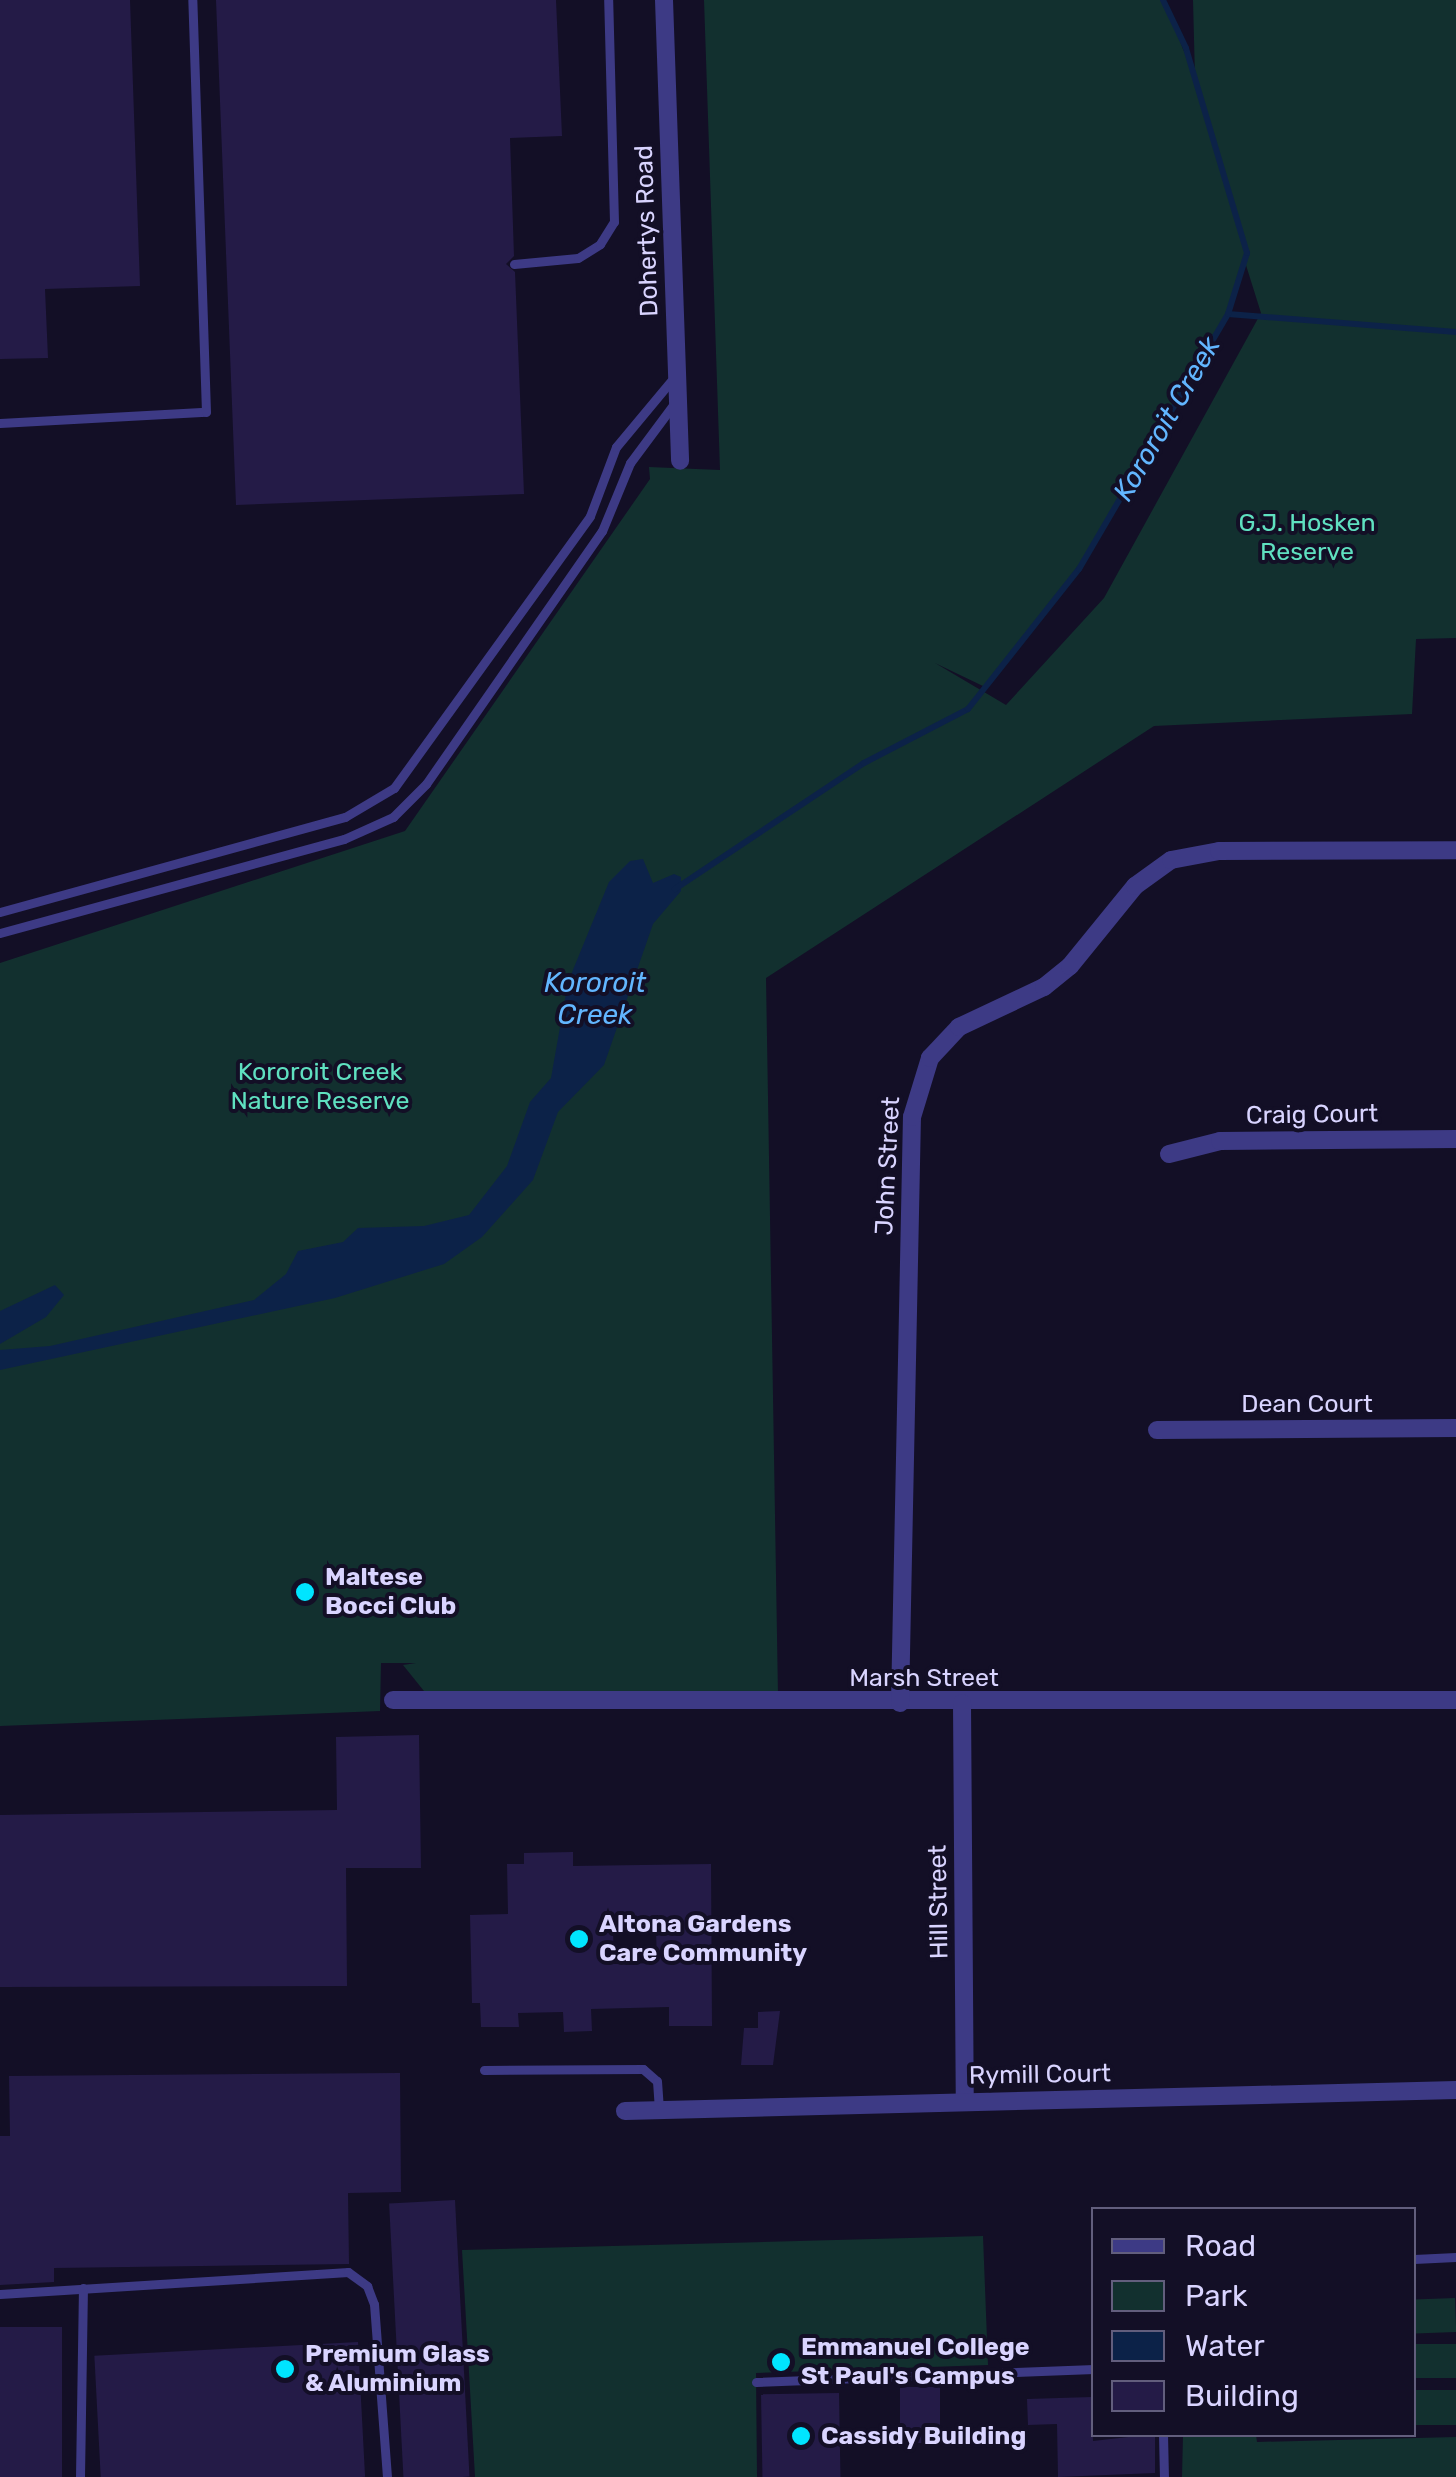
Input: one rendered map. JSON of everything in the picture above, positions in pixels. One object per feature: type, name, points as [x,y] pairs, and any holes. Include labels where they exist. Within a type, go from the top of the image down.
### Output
[{"type":"street","name":"Dohertys Road","points":[[664,0],[680,461]]},
{"type":"street","name":"John Street","points":[[900,1703],[912,1117],[930,1058],[959,1027],[1044,988],[1070,966],[1135,886],[1171,860],[1220,851],[1456,850]]},
{"type":"street","name":"Craig Court","points":[[1169,1154],[1220,1142],[1456,1139]]},
{"type":"street","name":"Dean Court","points":[[1157,1430],[1456,1428]]},
{"type":"street","name":"Marsh Street","points":[[393,1700],[1456,1700]]},
{"type":"street","name":"Hill Street","points":[[962,1703],[966,2101]]},
{"type":"street","name":"Rymill Court","points":[[625,2111],[1456,2090]]},
{"type":"lane","points":[[0,423],[206,412],[192,0]]},
{"type":"lane","points":[[514,264],[578,258],[600,244],[614,222],[608,0]]},
{"type":"lane","points":[[0,912],[345,817],[402,782],[590,516],[614,452],[667,393],[677,358]]},
{"type":"lane","points":[[0,932],[370,830],[416,795],[607,524],[630,463],[670,411],[678,388]]},
{"type":"lane","points":[[402,782],[416,795]]},
{"type":"lane","points":[[254,842],[258,863]]},
{"type":"lane","points":[[119,880],[125,899]]},
{"type":"lane","points":[[484,2070],[644,2069],[657,2080],[659,2110]]},
{"type":"lane","points":[[1416,2259],[1456,2257]]},
{"type":"lane","points":[[0,2294],[348,2272],[367,2286],[374,2304],[388,2477]]},
{"type":"lane","points":[[80,2477],[83,2288]]},
{"type":"lane","points":[[756,2382],[1091,2370]]},
{"type":"lane","points":[[1163,2437],[1164,2477]]},
{"type":"green space","points":[[704,0],[1163,0],[1195,78],[1193,0],[1456,0],[1456,638],[1416,639],[1412,714],[1154,726],[766,978],[778,1695],[428,1696],[403,1665],[416,1663],[381,1663],[380,1711],[0,1726],[0,963],[405,831],[650,479],[649,467],[720,470]],"holes":[[[1245,262],[1261,313],[1104,598],[1006,705],[935,663],[985,687],[1020,647],[1079,569],[1228,314]]]},
{"type":"green space","points":[[983,2236],[988,2365],[756,2373],[757,2477],[475,2477],[462,2250]]},
{"type":"green space","points":[[1455,2298],[1456,2332],[1416,2333],[1416,2299]]},
{"type":"green space","points":[[1416,2344],[1456,2344],[1456,2378],[1416,2378]]},
{"type":"green space","points":[[1416,2390],[1456,2390],[1456,2425],[1416,2425]]},
{"type":"green space","points":[[1183,2437],[1256,2437],[1257,2442],[1456,2437],[1456,2477],[1182,2477]]},
{"type":"water","name":"Kororoit Creek","points":[[643,859],[653,883],[674,874],[681,877],[681,891],[653,924],[604,1065],[558,1112],[533,1180],[482,1237],[444,1264],[335,1298],[0,1370],[0,1350],[50,1346],[254,1300],[286,1274],[298,1251],[343,1242],[358,1228],[424,1226],[469,1215],[507,1166],[530,1102],[551,1078],[568,982],[609,882],[630,861]]},
{"type":"water","points":[[55,1285],[64,1295],[46,1317],[0,1344],[0,1311]]},
{"type":"building","points":[[0,0],[130,0],[140,286],[45,289],[48,358],[0,359]]},
{"type":"building","points":[[216,0],[556,0],[562,136],[510,138],[514,256],[506,264],[515,272],[524,494],[236,505]]},
{"type":"building","points":[[419,1735],[421,1868],[346,1868],[347,1986],[0,1987],[0,1815],[337,1810],[336,1737]]},
{"type":"building","name":"Altona Gardens Care Community","points":[[573,1852],[573,1866],[711,1864],[712,2026],[669,2026],[669,2007],[591,2009],[592,2031],[564,2032],[563,2012],[518,2013],[519,2027],[481,2027],[480,2003],[472,2003],[470,1915],[508,1914],[507,1864],[524,1864],[524,1853]],"holes":[[[656,1930],[657,1963],[614,1964],[613,1931]]]},
{"type":"building","points":[[780,2011],[773,2065],[741,2065],[744,2028],[758,2028],[758,2012]]},
{"type":"building","points":[[400,2073],[401,2192],[348,2193],[349,2264],[54,2268],[54,2282],[0,2285],[0,2136],[10,2136],[9,2076]]},
{"type":"building","points":[[455,2200],[469,2477],[403,2477],[389,2203]]},
{"type":"building","points":[[0,2327],[62,2327],[62,2477],[0,2477]]},
{"type":"building","points":[[358,2342],[365,2477],[101,2477],[94,2356]]},
{"type":"building","points":[[900,2387],[940,2387],[940,2443],[900,2443]]},
{"type":"building","name":"Cassidy Building","points":[[839,2393],[840,2477],[762,2477],[761,2394]]},
{"type":"building","points":[[1091,2397],[1093,2441],[1155,2437],[1155,2473],[1058,2477],[1057,2424],[1028,2425],[1027,2399]]},
{"type":"waterway","name":"Kororoit Creek","points":[[675,889],[864,763],[968,709],[1079,569],[1228,314],[1247,253],[1186,48],[1163,0]]},
{"type":"waterway","points":[[1228,314],[1456,332]]},
{"type":"place","name":"Maltese Bocci Club","points":[[305,1592]]},
{"type":"place","name":"Altona Gardens Care Community","points":[[579,1939]]},
{"type":"place","name":"Emmanuel College St Paul's Campus","points":[[781,2362]]},
{"type":"place","name":"Premium Glass & Aluminium","points":[[285,2369]]},
{"type":"place","name":"Cassidy Building","points":[[801,2436]]},
{"type":"park label","name":"G.J. Hosken Reserve","points":[[1307,538]]},
{"type":"park label","name":"Kororoit Creek Nature Reserve","points":[[320,1088]]}]
